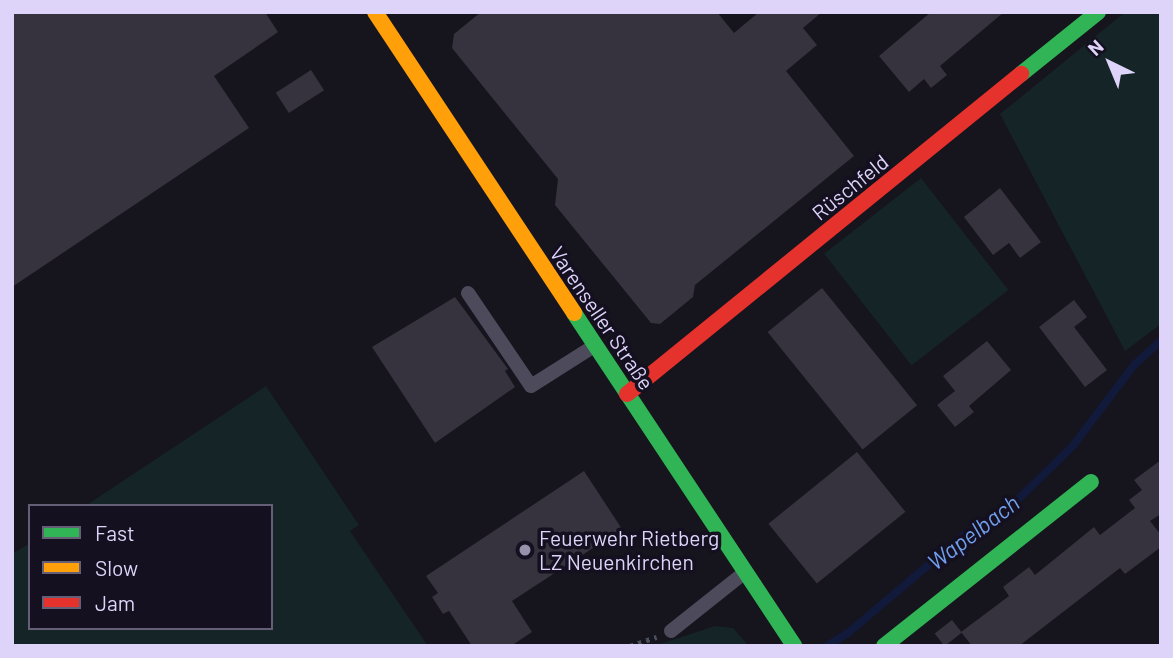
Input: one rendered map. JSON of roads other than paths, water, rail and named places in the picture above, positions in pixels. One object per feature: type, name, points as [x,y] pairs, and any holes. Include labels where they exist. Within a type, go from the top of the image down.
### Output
[{"type":"street","name":"Varenseller Straße","points":[[375,12],[793,643]]},
{"type":"street","name":"Rüschfeld","points":[[627,394],[1098,12]]},
{"type":"street","points":[[884,646],[1091,482]]},
{"type":"lane","points":[[468,293],[531,386],[595,345]]},
{"type":"lane","points":[[671,631],[745,572]]},
{"type":"waterway","name":"Wapelbach","points":[[827,646],[848,633],[964,535],[1006,511],[1072,447],[1134,365],[1161,341]]},
{"type":"place","name":"Feuerwehr Rietberg LZ Neuenkirchen","points":[[525,550]]}]
